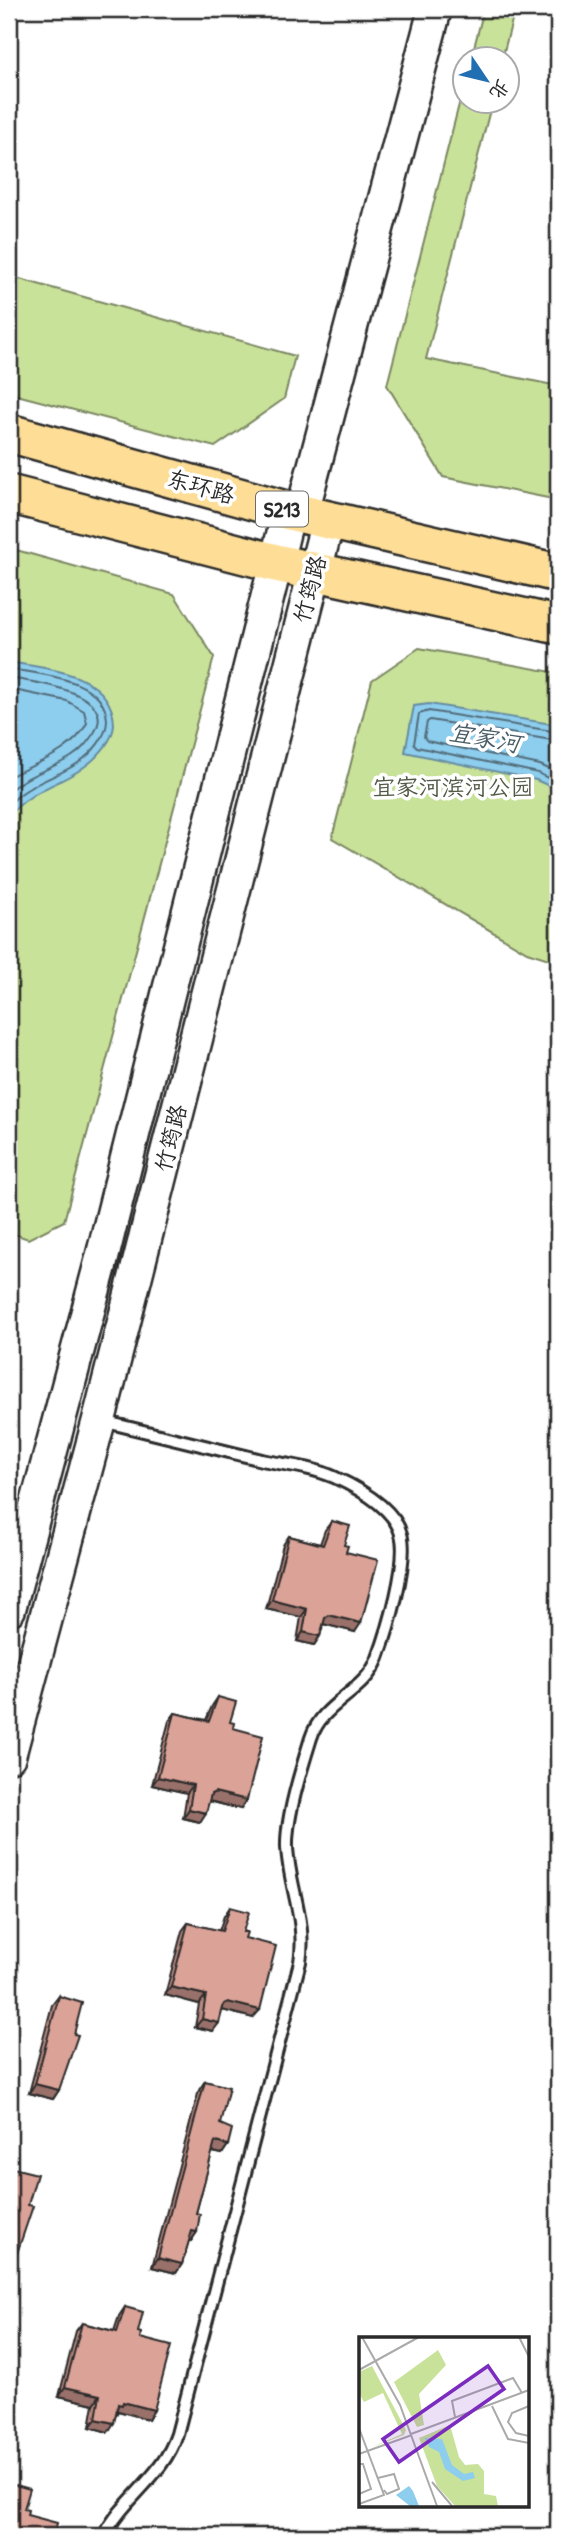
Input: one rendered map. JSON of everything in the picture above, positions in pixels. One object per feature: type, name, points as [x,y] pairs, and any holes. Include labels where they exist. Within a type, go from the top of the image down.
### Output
[{"type":"highway","name":"东环路","points":[[9,433],[306,515],[558,573]]},
{"type":"highway","name":"S213","points":[[9,494],[276,563],[558,625]]},
{"type":"main road","name":"竹筠路","points":[[9,1609],[101,1262],[276,563],[306,515],[435,9]]},
{"type":"main road","name":"竹筠路","points":[[9,1756],[99,1420],[314,571],[306,515]]},
{"type":"lane","points":[[99,1420],[294,1464],[334,1477],[380,1506],[396,1522],[401,1534],[404,1560],[377,1659],[363,1684],[324,1714],[308,1749],[287,1838],[289,1863],[302,1922],[300,1962],[177,2434],[158,2471],[126,2502],[104,2536]]},
{"type":"green space","points":[[484,9],[515,9],[505,46],[474,46]]},
{"type":"green space","points":[[456,116],[488,116],[426,359],[558,386],[558,500],[443,477],[387,385]]},
{"type":"green space","points":[[9,276],[295,356],[284,399],[215,447],[9,393]]},
{"type":"green space","points":[[9,548],[174,594],[214,657],[64,1221],[28,1239],[9,1232]]},
{"type":"green space","name":"宜家河滨河公园","points":[[419,648],[558,673],[558,962],[527,952],[332,838],[372,680]]},
{"type":"water","points":[[9,662],[59,671],[90,684],[102,694],[111,707],[114,724],[111,737],[92,761],[71,776],[33,795],[9,816]]},
{"type":"water","name":"宜家河","points":[[429,704],[558,725],[558,790],[536,780],[405,752],[414,706]]},
{"type":"building","points":[[332,1521],[350,1526],[344,1545],[348,1546],[346,1552],[378,1560],[361,1623],[329,1615],[325,1618],[320,1636],[303,1632],[307,1609],[272,1600],[289,1536],[323,1545]]},
{"type":"building","points":[[218,1697],[236,1702],[230,1722],[234,1723],[233,1728],[263,1736],[247,1800],[215,1792],[211,1794],[206,1813],[189,1809],[193,1785],[158,1777],[175,1713],[209,1721]]},
{"type":"building","points":[[230,1907],[249,1912],[243,1932],[247,1932],[245,1938],[276,1946],[260,2010],[228,2002],[224,2004],[219,2023],[202,2019],[206,1995],[171,1987],[188,1923],[222,1931]]},
{"type":"building","points":[[59,1996],[82,2003],[74,2034],[78,2035],[59,2090],[35,2084]]},
{"type":"building","points":[[205,2081],[229,2087],[220,2124],[232,2129],[228,2145],[215,2142],[196,2213],[200,2214],[197,2232],[192,2231],[182,2264],[158,2258]]},
{"type":"building","points":[[13,2168],[37,2174],[28,2205],[33,2206],[14,2262],[9,2260],[9,2184]]},
{"type":"building","points":[[125,2307],[143,2312],[138,2332],[141,2333],[140,2338],[171,2346],[154,2410],[123,2402],[122,2405],[118,2404],[114,2423],[96,2419],[100,2395],[65,2387],[82,2323],[117,2332]]},
{"type":"building","points":[[12,2484],[30,2489],[24,2509],[28,2510],[27,2515],[57,2523],[54,2536],[9,2536],[9,2492]]}]
